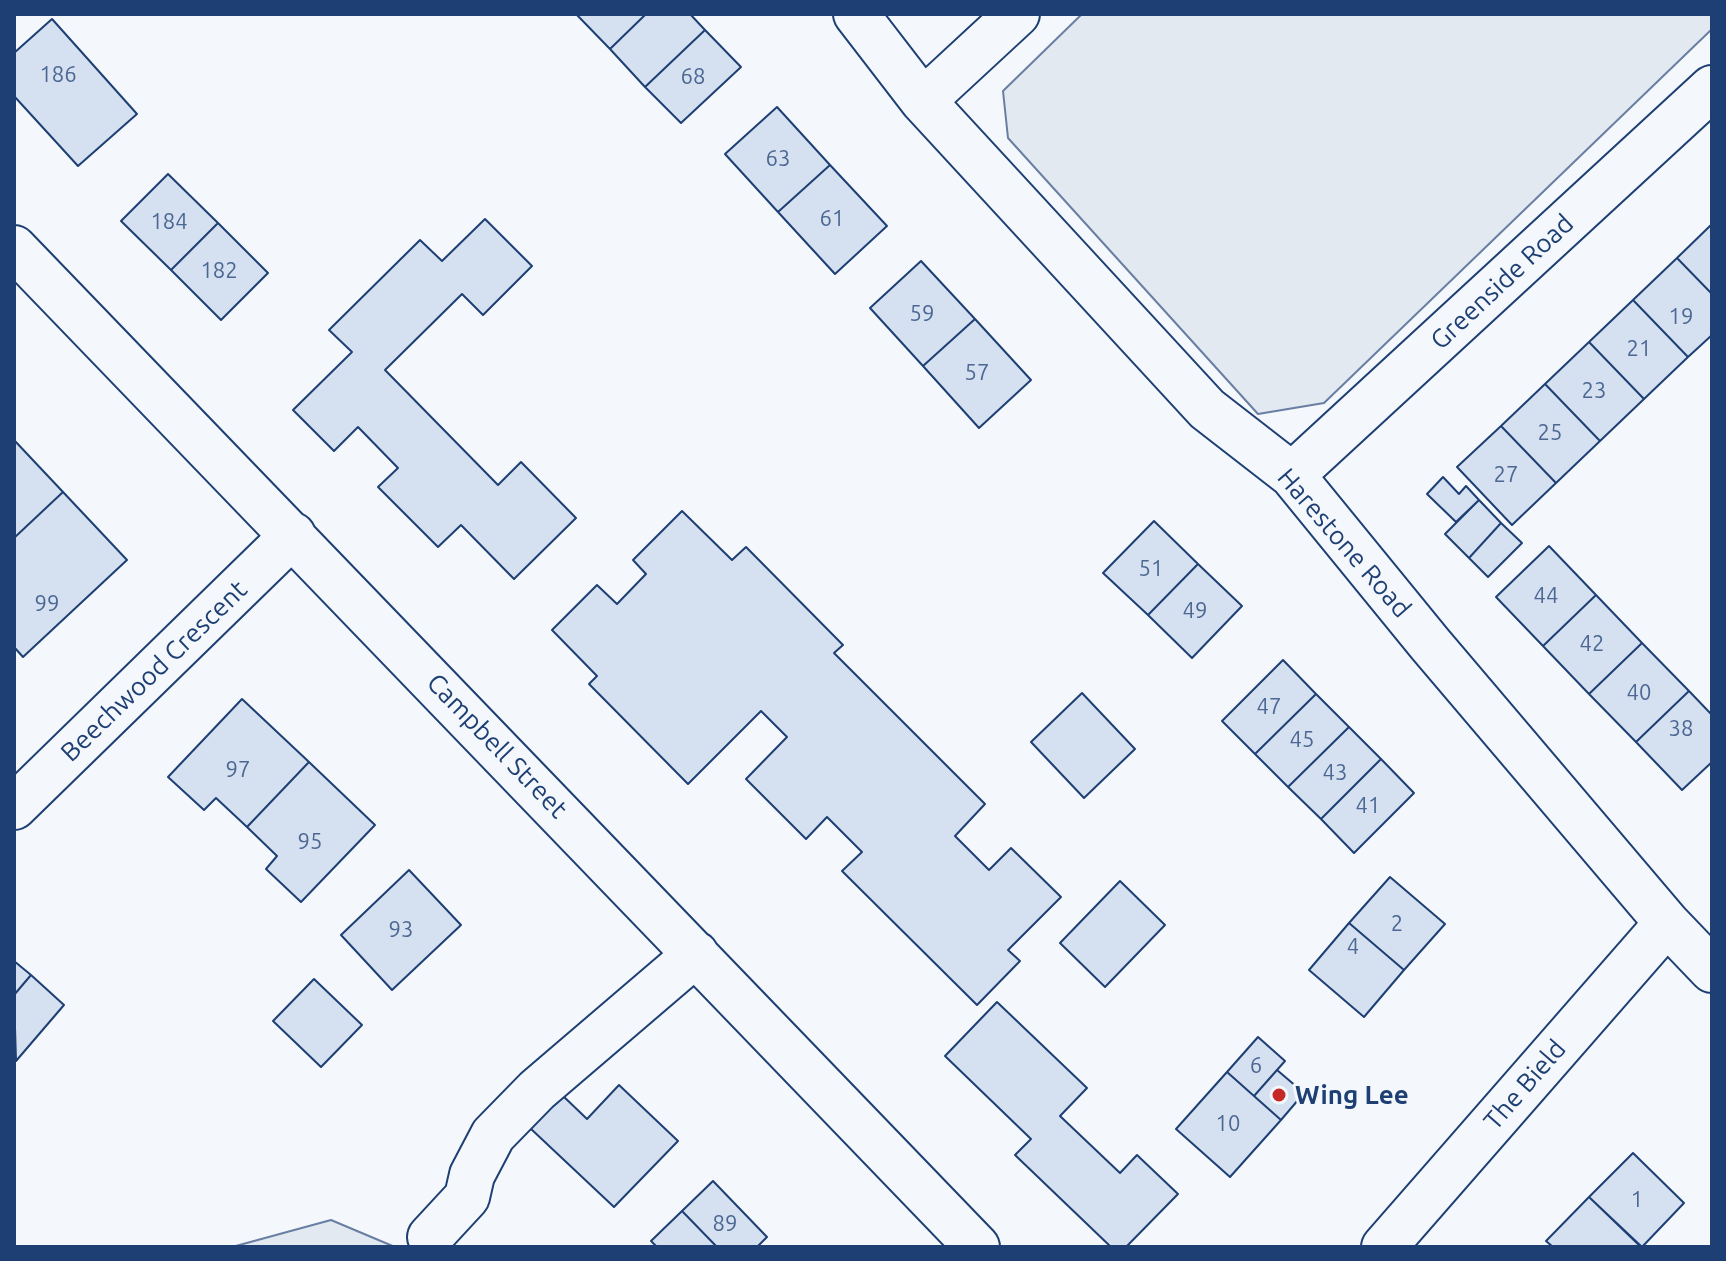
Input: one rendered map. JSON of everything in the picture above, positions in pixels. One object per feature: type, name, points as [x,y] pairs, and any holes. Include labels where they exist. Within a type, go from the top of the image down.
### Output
[{"type":"street","name":"Harestone Road","points":[[856,14],[923,101],[1207,409],[1292,475],[1430,644],[1667,923],[1712,970]]},
{"type":"street","points":[[923,101],[1017,14]]},
{"type":"street","name":"Greenside Road","points":[[1292,475],[1712,88]]},
{"type":"street","name":"Campbell Street","points":[[14,248],[977,1247]]},
{"type":"street","name":"Beechwood Crescent","points":[[14,807],[293,535]]},
{"type":"street","name":"The Bield","points":[[1384,1247],[1667,923]]},
{"type":"street","points":[[430,1237],[467,1197],[472,1175],[493,1135],[537,1090],[696,954]]},
{"type":"shaded area","points":[[1082,14],[1712,14],[1712,29],[1324,403],[1258,414],[1008,138],[1003,91]]},
{"type":"shaded area","points":[[331,1220],[395,1247],[232,1247]]},
{"type":"building","points":[[576,14],[646,14],[610,49]]},
{"type":"building","points":[[646,14],[690,14],[705,30],[645,87],[610,49]]},
{"type":"building","points":[[52,19],[137,114],[78,166],[14,96],[14,53]]},
{"type":"building","points":[[705,30],[741,67],[681,123],[645,87]]},
{"type":"building","points":[[777,107],[830,165],[778,212],[725,154]]},
{"type":"building","points":[[830,165],[887,226],[835,274],[778,212]]},
{"type":"building","points":[[168,174],[218,223],[171,270],[121,221]]},
{"type":"building","points":[[485,219],[532,266],[483,315],[462,294],[385,370],[498,485],[521,462],[576,518],[514,579],[461,525],[438,547],[378,487],[398,468],[358,427],[334,451],[293,410],[352,352],[329,330],[420,240],[442,261]]},
{"type":"building","points":[[218,223],[268,273],[221,320],[171,270]]},
{"type":"building","points":[[1712,224],[1712,294],[1677,258]]},
{"type":"building","points":[[1677,258],[1712,294],[1712,335],[1688,357],[1633,300]]},
{"type":"building","points":[[921,261],[975,319],[923,366],[870,308]]},
{"type":"building","points":[[1633,300],[1688,357],[1644,399],[1589,342]]},
{"type":"building","points":[[975,319],[1031,380],[979,428],[923,366]]},
{"type":"building","points":[[1589,342],[1644,399],[1600,441],[1545,384]]},
{"type":"building","points":[[1545,384],[1600,441],[1556,483],[1501,426]]},
{"type":"building","points":[[1501,426],[1556,483],[1512,525],[1457,467]]},
{"type":"building","points":[[14,440],[63,492],[14,538]]},
{"type":"building","points":[[1443,477],[1459,494],[1466,486],[1479,500],[1456,522],[1427,494]]},
{"type":"building","points":[[63,492],[127,560],[23,657],[14,647],[14,538]]},
{"type":"building","points":[[1479,500],[1501,523],[1469,558],[1445,534]]},
{"type":"building","points":[[682,511],[732,560],[746,547],[843,645],[834,653],[985,804],[955,836],[989,870],[1011,848],[1061,897],[1008,950],[1020,961],[977,1005],[842,871],[862,852],[827,817],[806,839],[746,779],[787,737],[761,711],[688,784],[589,684],[597,676],[552,630],[597,585],[617,604],[646,574],[633,560]]},
{"type":"building","points":[[1154,521],[1198,564],[1148,615],[1103,573]]},
{"type":"building","points":[[1501,523],[1522,543],[1488,577],[1469,558]]},
{"type":"building","points":[[1549,546],[1596,595],[1543,646],[1496,597]]},
{"type":"building","points":[[1198,564],[1242,606],[1192,658],[1148,615]]},
{"type":"building","points":[[1596,595],[1642,643],[1589,694],[1543,646]]},
{"type":"building","points":[[1642,643],[1689,691],[1636,742],[1589,694]]},
{"type":"building","points":[[1283,660],[1316,694],[1255,754],[1222,721]]},
{"type":"building","points":[[1689,691],[1712,715],[1712,762],[1682,790],[1636,742]]},
{"type":"building","points":[[1082,693],[1135,749],[1084,798],[1031,742]]},
{"type":"building","points":[[1316,694],[1349,727],[1288,787],[1255,754]]},
{"type":"building","points":[[242,699],[309,762],[247,827],[216,798],[204,810],[168,777]]},
{"type":"building","points":[[1349,727],[1381,759],[1321,819],[1288,787]]},
{"type":"building","points":[[1381,759],[1414,793],[1354,853],[1321,819]]},
{"type":"building","points":[[309,762],[375,825],[301,902],[266,869],[277,856],[247,827]]},
{"type":"building","points":[[409,870],[461,925],[392,990],[341,935]]},
{"type":"building","points":[[1390,877],[1445,924],[1404,970],[1349,923]]},
{"type":"building","points":[[1120,881],[1165,925],[1105,987],[1060,943]]},
{"type":"building","points":[[1349,923],[1404,970],[1364,1017],[1309,970]]},
{"type":"building","points":[[14,961],[31,975],[14,995]]},
{"type":"building","points":[[31,975],[64,1005],[16,1061],[14,995]]},
{"type":"building","points":[[314,979],[362,1025],[321,1067],[273,1021]]},
{"type":"building","points":[[997,1002],[1087,1088],[1060,1116],[1120,1173],[1137,1155],[1178,1194],[1126,1247],[1111,1247],[1015,1155],[1031,1139],[945,1056]]},
{"type":"building","points":[[1258,1037],[1285,1061],[1254,1096],[1227,1072]]},
{"type":"building","name":"Wing Lee","points":[[1277,1070],[1304,1093],[1281,1120],[1254,1096]]},
{"type":"building","points":[[1227,1072],[1281,1120],[1230,1177],[1176,1129]]},
{"type":"building","points":[[619,1085],[678,1141],[614,1207],[530,1128],[561,1094],[587,1119]]},
{"type":"building","points":[[1633,1153],[1684,1203],[1642,1247],[1589,1197]]},
{"type":"building","points":[[713,1181],[767,1237],[757,1247],[717,1247],[682,1211]]},
{"type":"building","points":[[1589,1197],[1641,1247],[1553,1247],[1546,1241]]},
{"type":"building","points":[[682,1211],[717,1247],[657,1247],[651,1241]]},
{"type":"place","name":"Wing Lee","points":[[1279,1095]]}]
